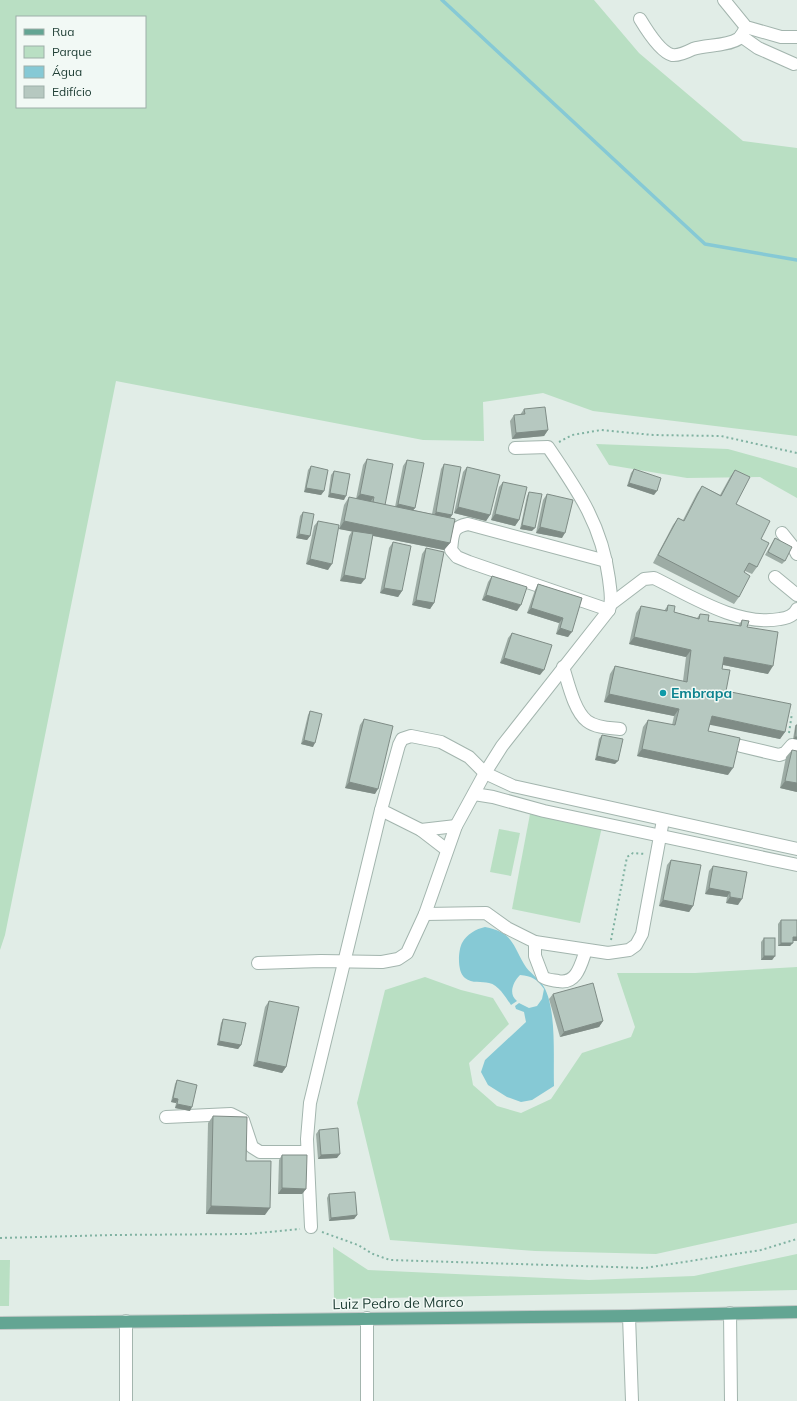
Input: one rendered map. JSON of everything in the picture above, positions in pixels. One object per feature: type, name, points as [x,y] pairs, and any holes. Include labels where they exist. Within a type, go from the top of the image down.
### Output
[{"type":"main road","name":"Luiz Pedro de Marco","points":[[0,1323],[629,1316],[797,1312]]},
{"type":"street","points":[[724,0],[744,31],[758,48],[794,64]]},
{"type":"street","points":[[640,19],[657,43],[667,53],[673,55],[678,55],[695,49],[733,42],[744,31]]},
{"type":"street","points":[[744,31],[781,37],[797,37]]},
{"type":"street","points":[[515,448],[548,447],[591,516],[597,530],[606,561],[610,607]]},
{"type":"street","points":[[606,561],[468,524],[459,526],[454,530],[451,550],[457,557],[469,562],[610,607]]},
{"type":"street","points":[[782,532],[797,554]]},
{"type":"street","points":[[775,577],[797,595]]},
{"type":"street","points":[[258,963],[322,961],[382,962],[398,959],[407,953],[425,914],[456,826],[485,773],[502,746],[610,607],[644,579],[654,578],[734,616],[757,621],[771,621],[790,617],[797,609]]},
{"type":"street","points":[[563,667],[572,694],[581,714],[587,721],[597,726],[620,729]]},
{"type":"street","points":[[311,1227],[307,1152],[307,1121],[310,1103],[381,810],[402,739],[407,736],[440,742],[469,757],[485,773],[513,786],[797,849]]},
{"type":"street","points":[[741,746],[779,755],[795,746]]},
{"type":"street","points":[[509,801],[513,786]]},
{"type":"street","points":[[474,794],[509,801],[544,811],[797,865]]},
{"type":"street","points":[[381,810],[421,830],[447,850]]},
{"type":"street","points":[[425,914],[486,913],[507,928],[535,942],[608,953],[629,950],[639,941],[663,820]]},
{"type":"street","points":[[421,830],[456,826]]},
{"type":"street","points":[[751,854],[754,840]]},
{"type":"street","points":[[535,942],[535,956],[542,977],[564,982],[571,980],[579,972],[586,950]]},
{"type":"street","points":[[166,1117],[231,1114],[243,1120],[252,1147],[260,1152],[307,1152]]},
{"type":"street","points":[[730,1313],[731,1401]]},
{"type":"street","points":[[629,1316],[632,1401]]},
{"type":"street","points":[[367,1318],[367,1401]]},
{"type":"street","points":[[126,1321],[126,1401]]},
{"type":"path","points":[[548,447],[572,435],[601,430],[653,435],[721,436],[797,453]]},
{"type":"path","points":[[792,713],[789,731],[795,746]]},
{"type":"path","points":[[608,953],[627,857],[633,853],[657,855]]},
{"type":"path","points":[[0,1238],[248,1234],[287,1232],[311,1227],[358,1245],[373,1254],[390,1260],[645,1268],[761,1250],[797,1239]]},
{"type":"green space","points":[[0,0],[594,0],[639,53],[743,141],[797,148],[797,436],[593,411],[543,393],[483,402],[484,441],[423,440],[116,381],[5,935],[0,950]]},
{"type":"green space","points":[[596,444],[728,449],[797,468],[797,498],[760,477],[687,478],[609,465]]},
{"type":"green space","points":[[530,814],[602,827],[580,923],[512,909]]},
{"type":"green space","points":[[499,829],[520,833],[511,876],[490,872]]},
{"type":"green space","points":[[797,967],[797,1223],[656,1254],[535,1251],[390,1240],[357,1103],[385,990],[425,977],[461,990],[493,998],[509,1024],[469,1063],[473,1085],[497,1106],[521,1113],[551,1099],[582,1053],[631,1037],[635,1027],[617,973],[695,973]]},
{"type":"green space","points":[[333,1247],[368,1270],[589,1280],[694,1276],[797,1254],[797,1290],[334,1299]]},
{"type":"green space","points":[[0,1260],[10,1260],[9,1306],[0,1306]]},
{"type":"water","points":[[485,927],[501,932],[514,944],[526,967],[544,987],[551,1008],[553,1021],[554,1086],[532,1100],[521,1102],[507,1097],[488,1085],[481,1072],[485,1060],[526,1022],[524,1012],[516,1009],[515,1006],[519,1003],[529,1008],[537,1006],[542,999],[544,989],[534,979],[528,976],[520,975],[512,988],[514,998],[517,1001],[511,1005],[502,992],[493,984],[471,981],[462,975],[459,961],[462,943],[472,932]]},
{"type":"building","points":[[545,407],[548,430],[516,433],[514,415],[525,414],[524,409]]},
{"type":"building","points":[[367,459],[393,464],[385,505],[373,502],[374,497],[360,494]]},
{"type":"building","points":[[407,460],[424,463],[415,508],[398,504]]},
{"type":"building","points":[[444,464],[461,467],[452,515],[436,512]]},
{"type":"building","points":[[311,466],[328,470],[324,491],[306,488]]},
{"type":"building","points":[[467,467],[500,475],[490,515],[458,507]]},
{"type":"building","points":[[634,469],[661,478],[657,491],[629,483]]},
{"type":"building","points":[[735,470],[750,477],[736,504],[770,521],[761,539],[769,543],[757,567],[749,563],[744,572],[750,576],[739,597],[658,555],[678,518],[684,521],[702,486],[721,496]]},
{"type":"building","points":[[334,471],[350,474],[346,496],[330,493]]},
{"type":"building","points":[[503,482],[527,487],[519,520],[495,514]]},
{"type":"building","points":[[529,492],[542,494],[535,528],[522,525]]},
{"type":"building","points":[[547,494],[573,500],[565,533],[540,527]]},
{"type":"building","points":[[349,497],[455,519],[450,543],[344,521]]},
{"type":"building","points":[[303,512],[314,514],[310,536],[299,534]]},
{"type":"building","points":[[318,521],[339,525],[332,564],[310,559]]},
{"type":"building","points":[[353,531],[373,534],[365,579],[344,575]]},
{"type":"building","points":[[775,538],[792,547],[785,561],[768,552]]},
{"type":"building","points":[[393,542],[411,546],[402,591],[384,588]]},
{"type":"building","points":[[426,548],[444,552],[434,603],[416,600]]},
{"type":"building","points":[[492,576],[527,587],[521,605],[486,595]]},
{"type":"building","points":[[538,584],[582,598],[572,632],[560,628],[563,618],[531,608]]},
{"type":"building","name":"Embrapa","points":[[668,605],[675,606],[674,612],[699,619],[700,614],[709,615],[708,621],[741,626],[742,620],[749,621],[747,627],[778,632],[773,666],[724,657],[722,669],[730,670],[726,691],[791,704],[785,732],[712,716],[708,731],[740,738],[733,768],[642,749],[648,720],[675,725],[679,709],[609,694],[615,666],[687,682],[691,650],[634,637],[641,606],[667,611]]},
{"type":"building","points":[[512,633],[552,645],[544,670],[504,658]]},
{"type":"building","points":[[310,711],[322,714],[315,743],[304,740]]},
{"type":"building","points":[[364,719],[393,726],[378,789],[349,782]]},
{"type":"building","points":[[796,725],[797,737],[795,737]]},
{"type":"building","points":[[602,735],[623,739],[618,761],[597,756]]},
{"type":"building","points":[[792,750],[797,751],[797,783],[785,781]]},
{"type":"building","points":[[671,860],[701,865],[693,906],[663,900]]},
{"type":"building","points":[[713,866],[747,872],[742,899],[730,897],[730,892],[709,888]]},
{"type":"building","points":[[781,920],[797,920],[797,937],[793,937],[793,943],[781,943]]},
{"type":"building","points":[[764,938],[775,938],[775,956],[764,956]]},
{"type":"building","points":[[593,983],[603,1021],[564,1032],[553,994]]},
{"type":"building","points":[[269,1001],[299,1007],[286,1067],[257,1061]]},
{"type":"building","points":[[223,1019],[246,1023],[241,1045],[219,1041]]},
{"type":"building","points":[[177,1080],[197,1085],[192,1107],[177,1104],[178,1099],[173,1098]]},
{"type":"building","points":[[213,1116],[247,1117],[246,1161],[271,1161],[270,1208],[211,1206]]},
{"type":"building","points":[[338,1128],[340,1154],[321,1155],[319,1130]]},
{"type":"building","points":[[282,1155],[307,1155],[306,1189],[282,1188]]},
{"type":"building","points":[[355,1192],[357,1215],[331,1218],[329,1194]]},
{"type":"waterway","points":[[442,0],[705,244],[797,260]]},
{"type":"place","name":"Embrapa","points":[[663,693]]}]
